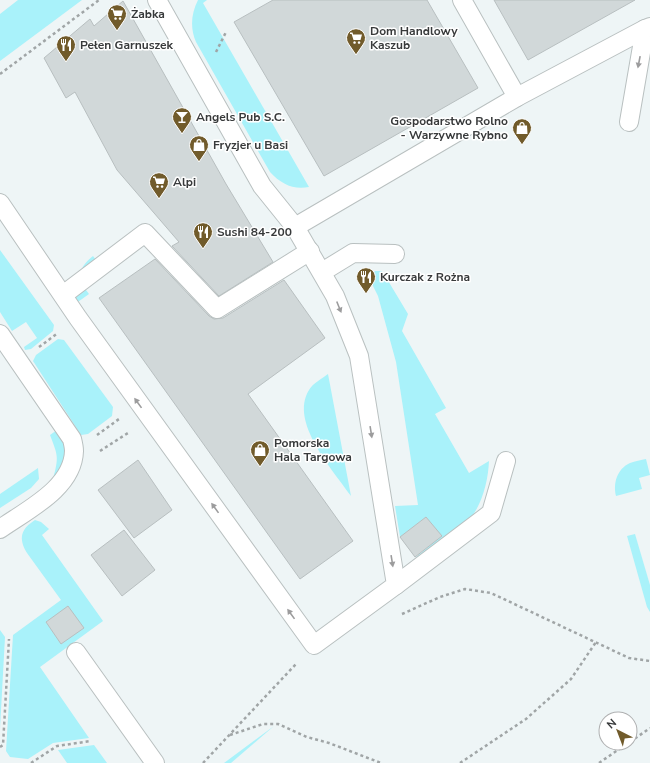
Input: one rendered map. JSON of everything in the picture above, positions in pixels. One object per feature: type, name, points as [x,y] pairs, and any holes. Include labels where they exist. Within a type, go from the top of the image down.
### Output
[{"type":"lane","points":[[462,0],[517,96]]},
{"type":"lane","points":[[162,2],[262,186],[295,227],[335,296],[359,356],[396,585]]},
{"type":"lane","points":[[295,227],[517,96],[647,28]]},
{"type":"lane","points":[[629,122],[647,28]]},
{"type":"lane","points":[[0,203],[140,405],[314,645],[491,513],[506,461]]},
{"type":"lane","points":[[63,295],[145,233],[217,309],[310,251]]},
{"type":"lane","points":[[322,272],[353,253],[395,254]]},
{"type":"lane","points":[[0,334],[72,439],[74,451],[71,464],[65,478],[52,493],[0,529]]},
{"type":"lane","points":[[76,652],[155,763]]},
{"type":"path","points":[[0,74],[99,0]]},
{"type":"path","points":[[35,351],[60,331]]},
{"type":"path","points":[[100,433],[123,417]]},
{"type":"path","points":[[98,453],[130,431]]},
{"type":"path","points":[[361,611],[374,620],[404,614],[440,597],[465,589],[491,593],[629,658],[650,662]]},
{"type":"path","points":[[0,747],[3,745],[8,639]]},
{"type":"path","points":[[460,763],[526,719],[571,679],[596,642]]},
{"type":"path","points":[[203,763],[314,645]]},
{"type":"path","points":[[229,735],[263,724],[278,724],[307,737],[329,743],[381,763]]},
{"type":"path","points":[[638,736],[650,728]]},
{"type":"path","points":[[31,763],[57,746],[92,741]]},
{"type":"path","points":[[599,763],[616,751]]},
{"type":"shaded area","points":[[18,0],[82,0],[0,61],[0,14]]},
{"type":"shaded area","points":[[198,0],[207,0],[203,3],[309,187],[293,187],[278,180],[270,172],[196,42],[192,21]]},
{"type":"shaded area","points":[[0,250],[54,325],[53,331],[31,349],[25,350],[24,347],[37,338],[26,322],[12,331],[0,312]]},
{"type":"shaded area","points":[[93,256],[104,271],[83,286],[89,294],[75,304],[75,290],[80,271]]},
{"type":"shaded area","points":[[375,271],[382,271],[408,314],[402,331],[446,408],[435,414],[469,473],[489,461],[485,487],[475,513],[452,535],[417,558],[416,557],[441,536],[426,517],[400,537],[395,506],[418,505],[396,362],[378,296],[370,280],[370,277]]},
{"type":"shaded area","points":[[58,339],[64,340],[113,407],[112,416],[88,434],[81,435],[33,361],[36,355]]},
{"type":"shaded area","points":[[328,374],[351,496],[316,445],[309,431],[305,416],[304,403],[309,390],[315,383]]},
{"type":"shaded area","points":[[57,430],[66,443],[64,466],[53,479],[57,457],[50,435]]},
{"type":"shaded area","points":[[646,459],[650,475],[639,478],[642,489],[616,496],[616,481],[622,469],[630,463]]},
{"type":"shaded area","points":[[38,468],[39,479],[31,488],[0,508],[0,494]]},
{"type":"shaded area","points":[[35,520],[41,522],[49,529],[42,535],[103,621],[40,667],[89,738],[53,743],[28,759],[10,757],[6,751],[13,635],[61,600],[27,553],[22,543],[22,534],[24,530]]},
{"type":"shaded area","points":[[635,534],[650,585],[650,612],[647,607],[627,536]]},
{"type":"shaded area","points":[[0,630],[5,637],[0,729]]},
{"type":"shaded area","points":[[274,726],[231,763],[224,763]]},
{"type":"shaded area","points":[[94,745],[107,763],[67,763],[58,750]]},
{"type":"building","name":"Dom Handlowy Kaszub","points":[[273,0],[427,0],[478,88],[324,176],[234,22]]},
{"type":"building","points":[[494,0],[635,0],[528,60]]},
{"type":"building","points":[[123,1],[226,184],[273,262],[219,296],[172,246],[179,242],[117,170],[75,92],[66,98],[44,58],[90,19],[94,26]]},
{"type":"building","name":"Pomorska Hala Targowa","points":[[155,259],[209,316],[214,319],[223,318],[284,280],[325,338],[248,394],[353,541],[300,579],[99,298]]},
{"type":"building","points":[[138,460],[172,510],[134,538],[98,490]]},
{"type":"building","points":[[426,517],[442,536],[415,557],[400,537]]},
{"type":"building","points":[[124,530],[155,570],[122,596],[91,555]]},
{"type":"building","points":[[68,606],[84,628],[61,644],[46,622]]},
{"type":"place","name":"Żabka","points":[[117,31]]},
{"type":"place","name":"Dom Handlowy Kaszub","points":[[356,55]]},
{"type":"place","name":"Pełen Garnuszek","points":[[66,62]]},
{"type":"place","name":"Angels Pub S.C.","points":[[182,134]]},
{"type":"place","name":"Gospodarstwo Rolno - Warzywne Rybno","points":[[522,145]]},
{"type":"place","name":"Fryzjer u Basi","points":[[199,162]]},
{"type":"place","name":"Alpi","points":[[159,199]]},
{"type":"place","name":"Sushi 84-200","points":[[203,249]]},
{"type":"place","name":"Kurczak z Rożna","points":[[366,294]]},
{"type":"place","name":"Pomorska Hala Targowa","points":[[260,467]]}]
